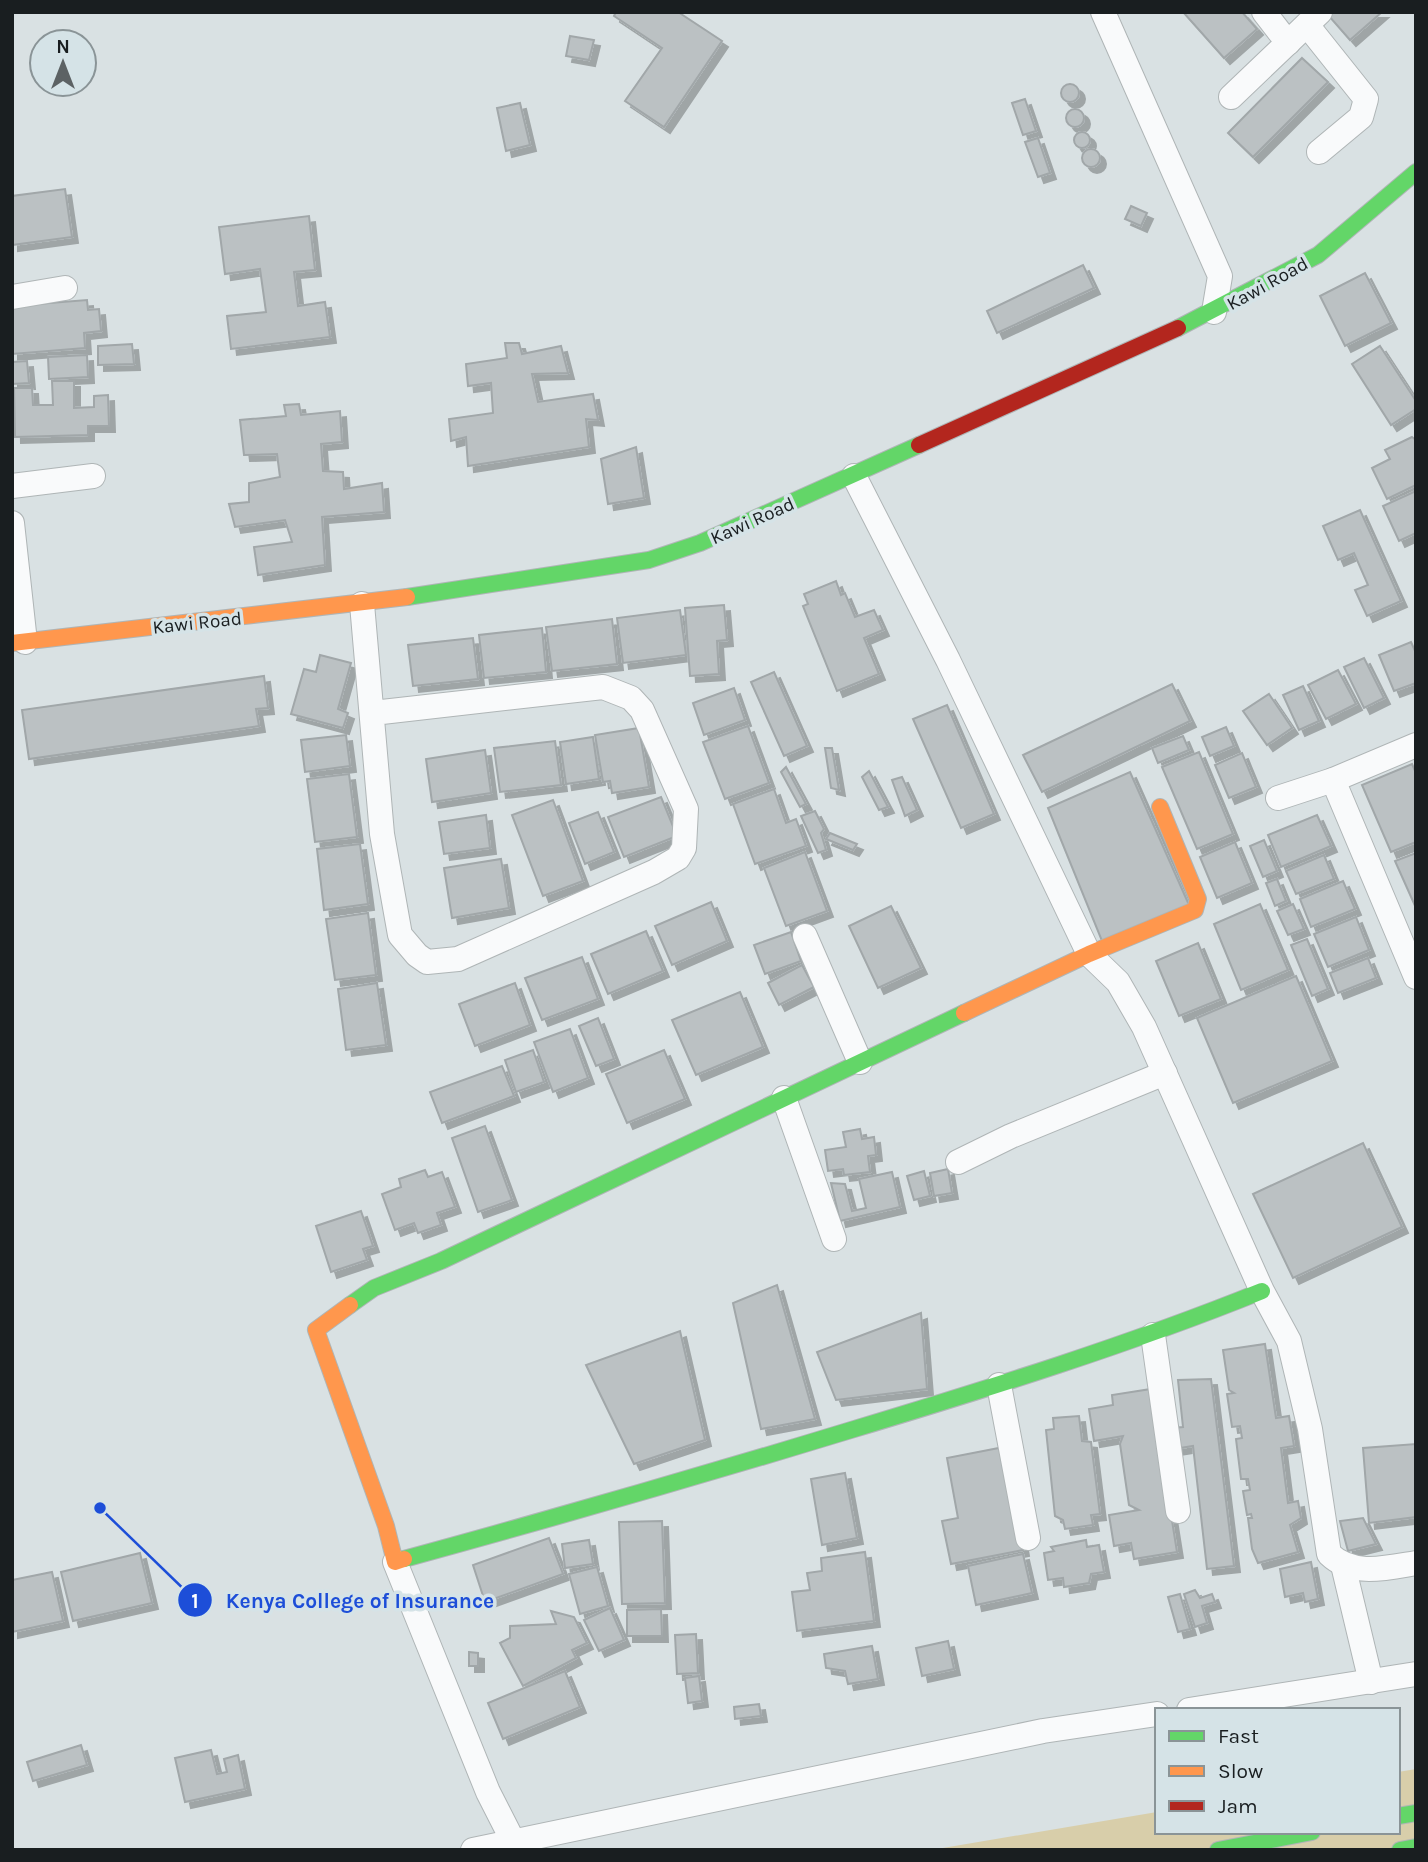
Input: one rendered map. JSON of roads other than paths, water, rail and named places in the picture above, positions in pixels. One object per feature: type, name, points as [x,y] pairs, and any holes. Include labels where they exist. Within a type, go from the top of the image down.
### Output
[{"type":"main road","name":"Kawi Road","points":[[19,642],[362,604],[649,560],[700,543],[1214,312],[1318,255],[1416,172]]},
{"type":"main road","points":[[1160,807],[1198,899],[1195,910],[1089,954],[441,1261],[374,1288],[316,1330],[386,1526],[395,1562],[610,1503],[999,1385],[1153,1335],[1262,1291]]},
{"type":"main road","points":[[1218,1850],[1302,1834]]},
{"type":"main road","points":[[1400,1850],[1416,1847]]},
{"type":"street","points":[[1103,12],[1220,276],[1214,312]]},
{"type":"street","points":[[1264,12],[1288,43]]},
{"type":"street","points":[[1231,97],[1313,19],[1366,99],[1361,117],[1320,152]]},
{"type":"street","points":[[12,297],[65,288]]},
{"type":"street","points":[[12,486],[93,476]]},
{"type":"street","points":[[854,476],[948,660],[1089,954],[1118,982],[1166,1073],[1262,1291],[1289,1341],[1310,1429],[1329,1554],[1343,1565],[1371,1570],[1416,1563]]},
{"type":"street","points":[[12,523],[19,642]]},
{"type":"street","points":[[362,604],[382,834],[400,935],[417,955],[427,961],[457,959],[496,944],[654,872],[678,858],[684,848],[686,809],[642,710],[619,691],[603,687],[373,713]]},
{"type":"street","points":[[1278,799],[1333,780],[1416,745]]},
{"type":"street","points":[[1333,780],[1411,951],[1416,977]]},
{"type":"street","points":[[805,936],[860,1062]]},
{"type":"street","points":[[958,1161],[1021,1132],[1166,1073]]},
{"type":"street","points":[[784,1098],[834,1239]]},
{"type":"street","points":[[1153,1335],[1178,1511]]},
{"type":"street","points":[[999,1385],[1028,1538]]},
{"type":"street","points":[[395,1562],[488,1792],[514,1843]]},
{"type":"street","points":[[1343,1565],[1371,1682]]},
{"type":"street","points":[[1202,1708],[1416,1674]]},
{"type":"street","points":[[473,1850],[1043,1731],[1155,1714]]},
{"type":"place","name":"Kenya College of Insurance","points":[[100,1508]]}]
